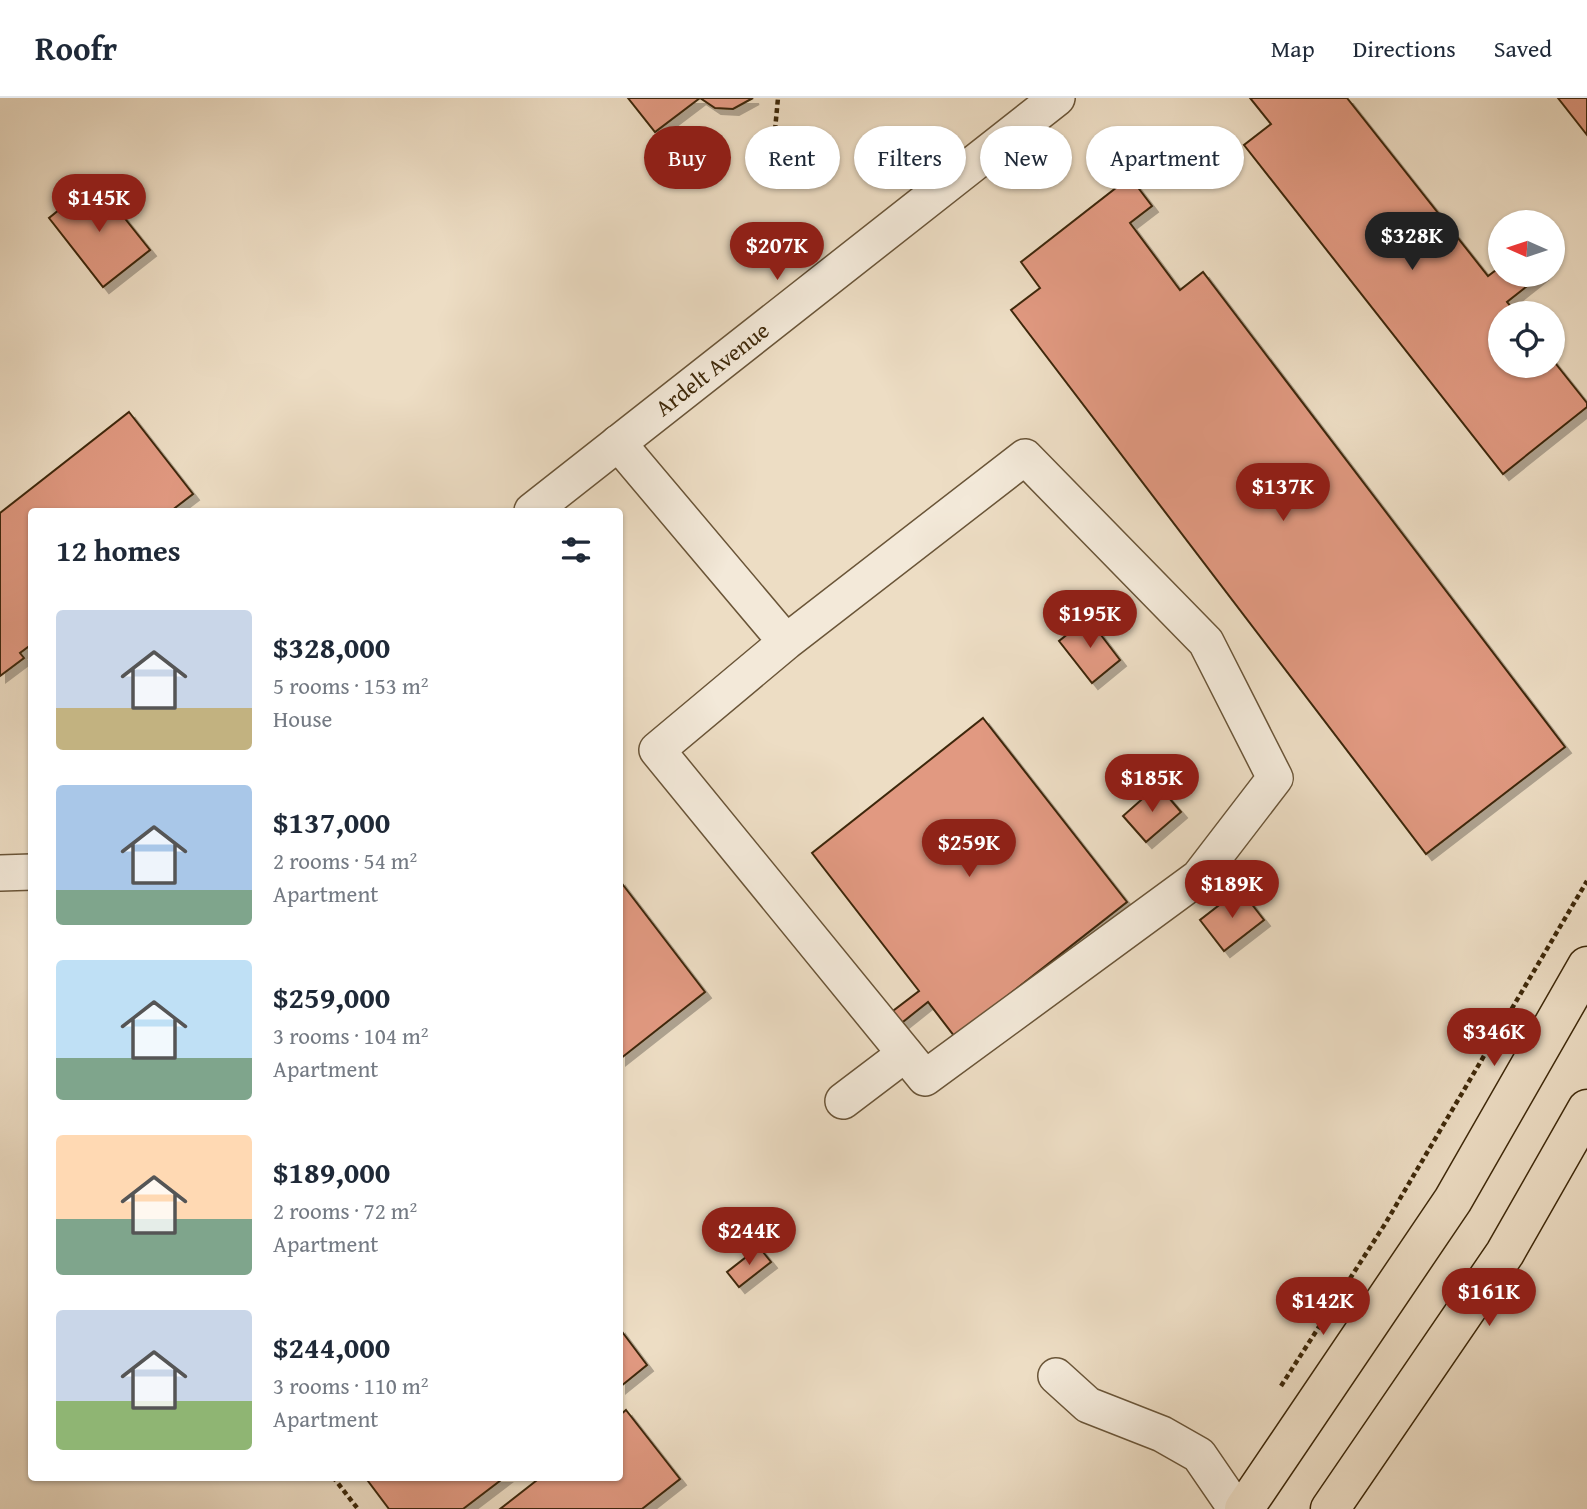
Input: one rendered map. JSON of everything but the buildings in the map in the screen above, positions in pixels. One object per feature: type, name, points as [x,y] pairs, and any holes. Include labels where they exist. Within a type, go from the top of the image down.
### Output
[{"type":"main road","points":[[1244,1509],[1453,1200],[1587,966]]},
{"type":"main road","points":[[1330,1509],[1505,1253],[1587,1109]]},
{"type":"street","name":"Ardelt Avenue","points":[[536,508],[1057,98]]},
{"type":"street","points":[[618,443],[786,642]]},
{"type":"street","points":[[1025,457],[1206,642],[1275,778],[1199,877],[925,1078],[657,750],[786,642],[1025,457]]},
{"type":"street","points":[[0,873],[28,872]]},
{"type":"street","points":[[844,1101],[905,1054]]},
{"type":"street","points":[[1056,1376],[1087,1405],[1162,1434],[1199,1455],[1236,1509]]},
{"type":"path","points":[[775,126],[778,98]]},
{"type":"path","points":[[1279,1389],[1384,1224],[1587,881]]},
{"type":"path","points":[[336,1481],[358,1509]]}]
